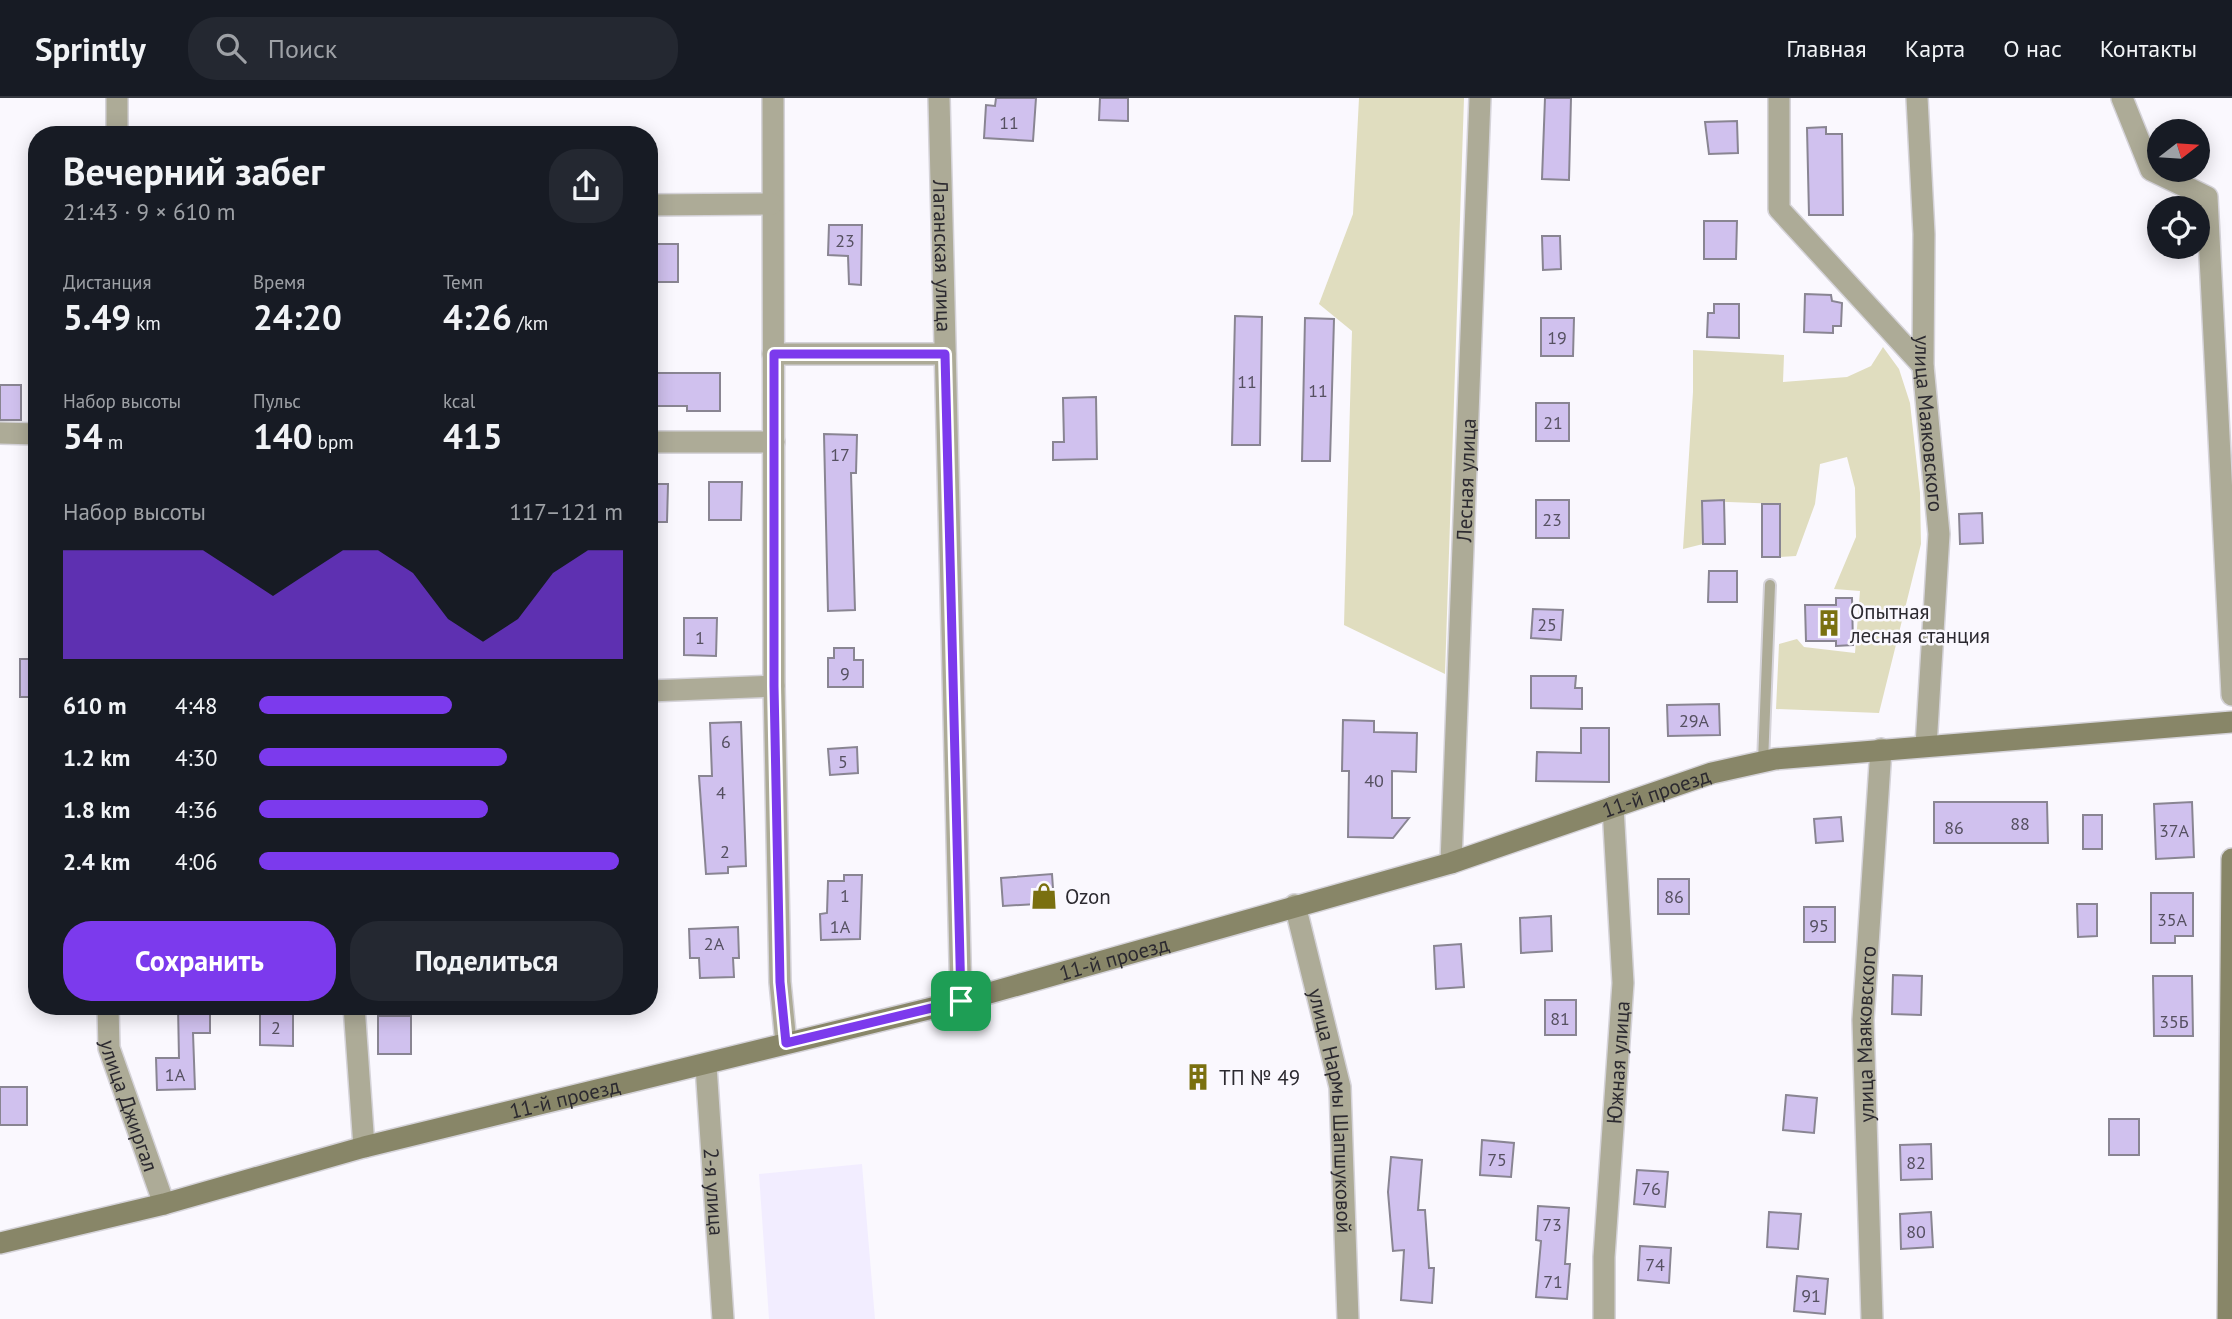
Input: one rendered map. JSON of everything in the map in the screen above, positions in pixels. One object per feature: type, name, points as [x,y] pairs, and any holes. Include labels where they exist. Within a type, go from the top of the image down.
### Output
[{"type":"street","points":[[117,98],[117,126]]},
{"type":"street","points":[[773,98],[774,686],[780,982],[786,1043]]},
{"type":"street","name":"Лаганская улица","points":[[939,98],[961,1001]]},
{"type":"street","name":"Лесная улица","points":[[1451,863],[1480,98]]},
{"type":"street","points":[[1779,98],[1779,209],[1923,366]]},
{"type":"street","name":"улица Маяковского","points":[[1917,98],[1924,234],[1923,366],[1939,534],[1926,746]]},
{"type":"street","points":[[2122,98],[2151,170],[2207,197],[2232,695]]},
{"type":"street","points":[[658,205],[772,204]]},
{"type":"street","points":[[774,354],[945,354]]},
{"type":"street","points":[[0,433],[28,434]]},
{"type":"street","points":[[658,442],[774,442]]},
{"type":"street","points":[[658,691],[774,686]]},
{"type":"street","name":"11-й проезд","points":[[0,1243],[164,1204],[364,1147],[706,1066],[786,1043],[961,1001],[1451,863],[1712,773],[1763,762],[1881,749],[2232,722]]},
{"type":"street","name":"улица Маяковского","points":[[1872,1319],[1863,1020],[1881,749]]},
{"type":"street","name":"Южная улица","points":[[1604,1319],[1604,1257],[1623,983],[1613,807]]},
{"type":"street","points":[[2228,1319],[2232,859]]},
{"type":"street","name":"улица Нармы Шапшуковой","points":[[1295,905],[1340,1087],[1348,1319]]},
{"type":"street","name":"улица Джиргал","points":[[108,1015],[109,1048],[164,1204]]},
{"type":"street","points":[[355,1015],[364,1147]]},
{"type":"street","name":"2-я улица","points":[[706,1066],[723,1319]]},
{"type":"lane","points":[[1763,762],[1770,585]]},
{"type":"shaded area","points":[[1359,98],[1464,98],[1445,674],[1344,625],[1352,331],[1319,304],[1353,214]]},
{"type":"shaded area","points":[[1883,347],[1899,369],[1910,403],[1920,493],[1921,544],[1879,713],[1776,709],[1779,644],[1797,639],[1804,647],[1855,653],[1860,591],[1834,589],[1856,537],[1855,488],[1847,457],[1820,464],[1815,504],[1796,556],[1780,557],[1780,504],[1703,501],[1703,544],[1683,549],[1693,392],[1693,350],[1784,355],[1783,382],[1847,377],[1871,366]]},
{"type":"shaded area","points":[[862,1164],[875,1319],[769,1319],[759,1174]]},
{"type":"building","points":[[996,98],[1036,98],[1033,141],[984,138],[986,105],[995,106]]},
{"type":"building","points":[[1100,98],[1128,98],[1128,121],[1099,120]]},
{"type":"building","points":[[1545,98],[1571,98],[1569,180],[1542,179]]},
{"type":"building","points":[[1737,121],[1738,153],[1709,154],[1705,122]]},
{"type":"building","points":[[1826,127],[1826,134],[1842,134],[1843,215],[1809,215],[1807,128]]},
{"type":"building","points":[[1704,221],[1737,221],[1736,259],[1704,259]]},
{"type":"building","points":[[829,225],[862,225],[861,285],[849,284],[848,256],[828,255]]},
{"type":"building","points":[[1542,236],[1560,236],[1561,269],[1543,270]]},
{"type":"building","points":[[658,244],[678,244],[678,282],[658,282]]},
{"type":"building","points":[[1805,294],[1831,295],[1832,301],[1842,303],[1841,326],[1833,326],[1833,333],[1804,332]]},
{"type":"building","points":[[1714,304],[1739,304],[1739,338],[1707,337],[1708,313],[1714,313]]},
{"type":"building","points":[[1235,316],[1262,317],[1260,445],[1232,445]]},
{"type":"building","points":[[1305,318],[1334,319],[1330,461],[1302,461]]},
{"type":"building","points":[[1541,318],[1574,318],[1573,356],[1541,356]]},
{"type":"building","points":[[658,373],[720,373],[720,411],[687,411],[687,406],[658,406]]},
{"type":"building","points":[[0,385],[21,385],[21,420],[0,420]]},
{"type":"building","points":[[1096,397],[1097,459],[1053,460],[1053,442],[1064,442],[1063,398]]},
{"type":"building","points":[[1536,403],[1569,403],[1569,441],[1536,441]]},
{"type":"building","points":[[824,434],[857,435],[856,473],[851,473],[855,610],[828,611]]},
{"type":"building","points":[[709,482],[742,482],[741,520],[709,520]]},
{"type":"building","points":[[658,484],[668,484],[667,522],[658,522]]},
{"type":"building","points":[[1536,500],[1569,500],[1569,538],[1536,538]]},
{"type":"building","points":[[1724,500],[1725,544],[1703,544],[1702,501]]},
{"type":"building","points":[[1762,504],[1780,504],[1780,557],[1762,557]]},
{"type":"building","points":[[1982,513],[1983,543],[1960,544],[1959,514]]},
{"type":"building","points":[[1709,571],[1737,571],[1737,602],[1708,602]]},
{"type":"building","name":"Опытная лесная станция","points":[[1836,598],[1852,598],[1853,645],[1836,646],[1836,641],[1806,641],[1805,605],[1836,605]]},
{"type":"building","points":[[1533,609],[1563,610],[1561,640],[1531,638]]},
{"type":"building","points":[[684,618],[717,618],[716,656],[684,655]]},
{"type":"building","points":[[834,648],[854,648],[854,660],[863,660],[863,687],[828,687],[828,658],[834,658]]},
{"type":"building","points":[[20,659],[28,659],[28,697],[20,697]]},
{"type":"building","points":[[1531,676],[1576,676],[1575,688],[1582,688],[1582,709],[1531,708]]},
{"type":"building","points":[[1719,704],[1720,735],[1668,736],[1667,705]]},
{"type":"building","points":[[1343,720],[1374,721],[1374,732],[1417,733],[1416,772],[1392,771],[1392,818],[1409,818],[1393,838],[1348,837],[1349,771],[1342,771]]},
{"type":"building","points":[[741,722],[746,866],[728,867],[728,873],[706,874],[699,776],[712,776],[710,723]]},
{"type":"building","points":[[1581,728],[1609,728],[1609,782],[1536,781],[1537,752],[1581,753]]},
{"type":"building","points":[[857,747],[858,773],[830,775],[828,749]]},
{"type":"building","points":[[1934,802],[2047,802],[2048,843],[1934,843]]},
{"type":"building","points":[[2192,802],[2194,857],[2156,859],[2154,804]]},
{"type":"building","points":[[2083,815],[2102,815],[2102,849],[2083,849]]},
{"type":"building","points":[[1841,817],[1843,841],[1816,843],[1814,819]]},
{"type":"building","points":[[1052,874],[1054,903],[1003,906],[1001,878]]},
{"type":"building","points":[[844,875],[862,875],[860,939],[821,940],[820,914],[827,913],[828,881],[844,881]]},
{"type":"building","points":[[1658,879],[1689,879],[1689,914],[1658,914]]},
{"type":"building","points":[[2151,893],[2193,893],[2193,936],[2175,936],[2175,943],[2151,943]]},
{"type":"building","points":[[2077,904],[2097,904],[2097,936],[2078,937]]},
{"type":"building","points":[[1804,907],[1835,907],[1835,942],[1804,942]]},
{"type":"building","points":[[1551,916],[1552,951],[1521,953],[1520,918]]},
{"type":"building","points":[[738,927],[739,958],[733,958],[734,977],[700,978],[699,958],[690,958],[689,929]]},
{"type":"building","points":[[1461,944],[1464,987],[1436,989],[1434,946]]},
{"type":"building","points":[[1893,975],[1922,976],[1921,1015],[1892,1014]]},
{"type":"building","points":[[2153,976],[2192,976],[2193,1036],[2154,1036]]},
{"type":"building","points":[[1545,1000],[1576,1000],[1576,1035],[1545,1035]]},
{"type":"building","points":[[178,1015],[210,1015],[210,1033],[193,1033],[195,1089],[157,1090],[156,1058],[179,1058]]},
{"type":"building","points":[[260,1015],[293,1015],[293,1046],[260,1045]]},
{"type":"building","points":[[378,1016],[411,1016],[411,1054],[378,1054]]},
{"type":"building","points":[[0,1087],[27,1087],[27,1125],[0,1125]]},
{"type":"building","points":[[1786,1095],[1817,1098],[1814,1133],[1783,1130]]},
{"type":"building","points":[[2109,1119],[2139,1119],[2139,1155],[2109,1155]]},
{"type":"building","points":[[1482,1140],[1514,1143],[1511,1177],[1480,1175]]},
{"type":"building","points":[[1931,1144],[1932,1179],[1901,1180],[1900,1145]]},
{"type":"building","points":[[1391,1157],[1422,1160],[1418,1210],[1425,1210],[1429,1268],[1434,1268],[1432,1303],[1401,1300],[1404,1250],[1393,1251],[1388,1192]]},
{"type":"building","points":[[1637,1170],[1668,1172],[1665,1207],[1634,1204]]},
{"type":"building","points":[[1538,1206],[1569,1208],[1565,1264],[1570,1264],[1567,1299],[1536,1297],[1541,1241],[1536,1240]]},
{"type":"building","points":[[1769,1212],[1801,1214],[1798,1249],[1767,1247]]},
{"type":"building","points":[[1931,1212],[1933,1247],[1901,1249],[1900,1214]]},
{"type":"building","points":[[1640,1246],[1671,1248],[1669,1283],[1638,1280]]},
{"type":"building","points":[[1797,1276],[1828,1279],[1825,1314],[1794,1311]]},
{"type":"place","name":"Опытная лесная станция","points":[[1829,623]]},
{"type":"place","name":"Ozon","points":[[1044,896]]},
{"type":"place","name":"ТП № 49","points":[[1198,1077]]},
{"type":"route","points":[[774,354],[945,354],[961,1001],[786,1043],[780,982],[774,686],[774,354]]}]
